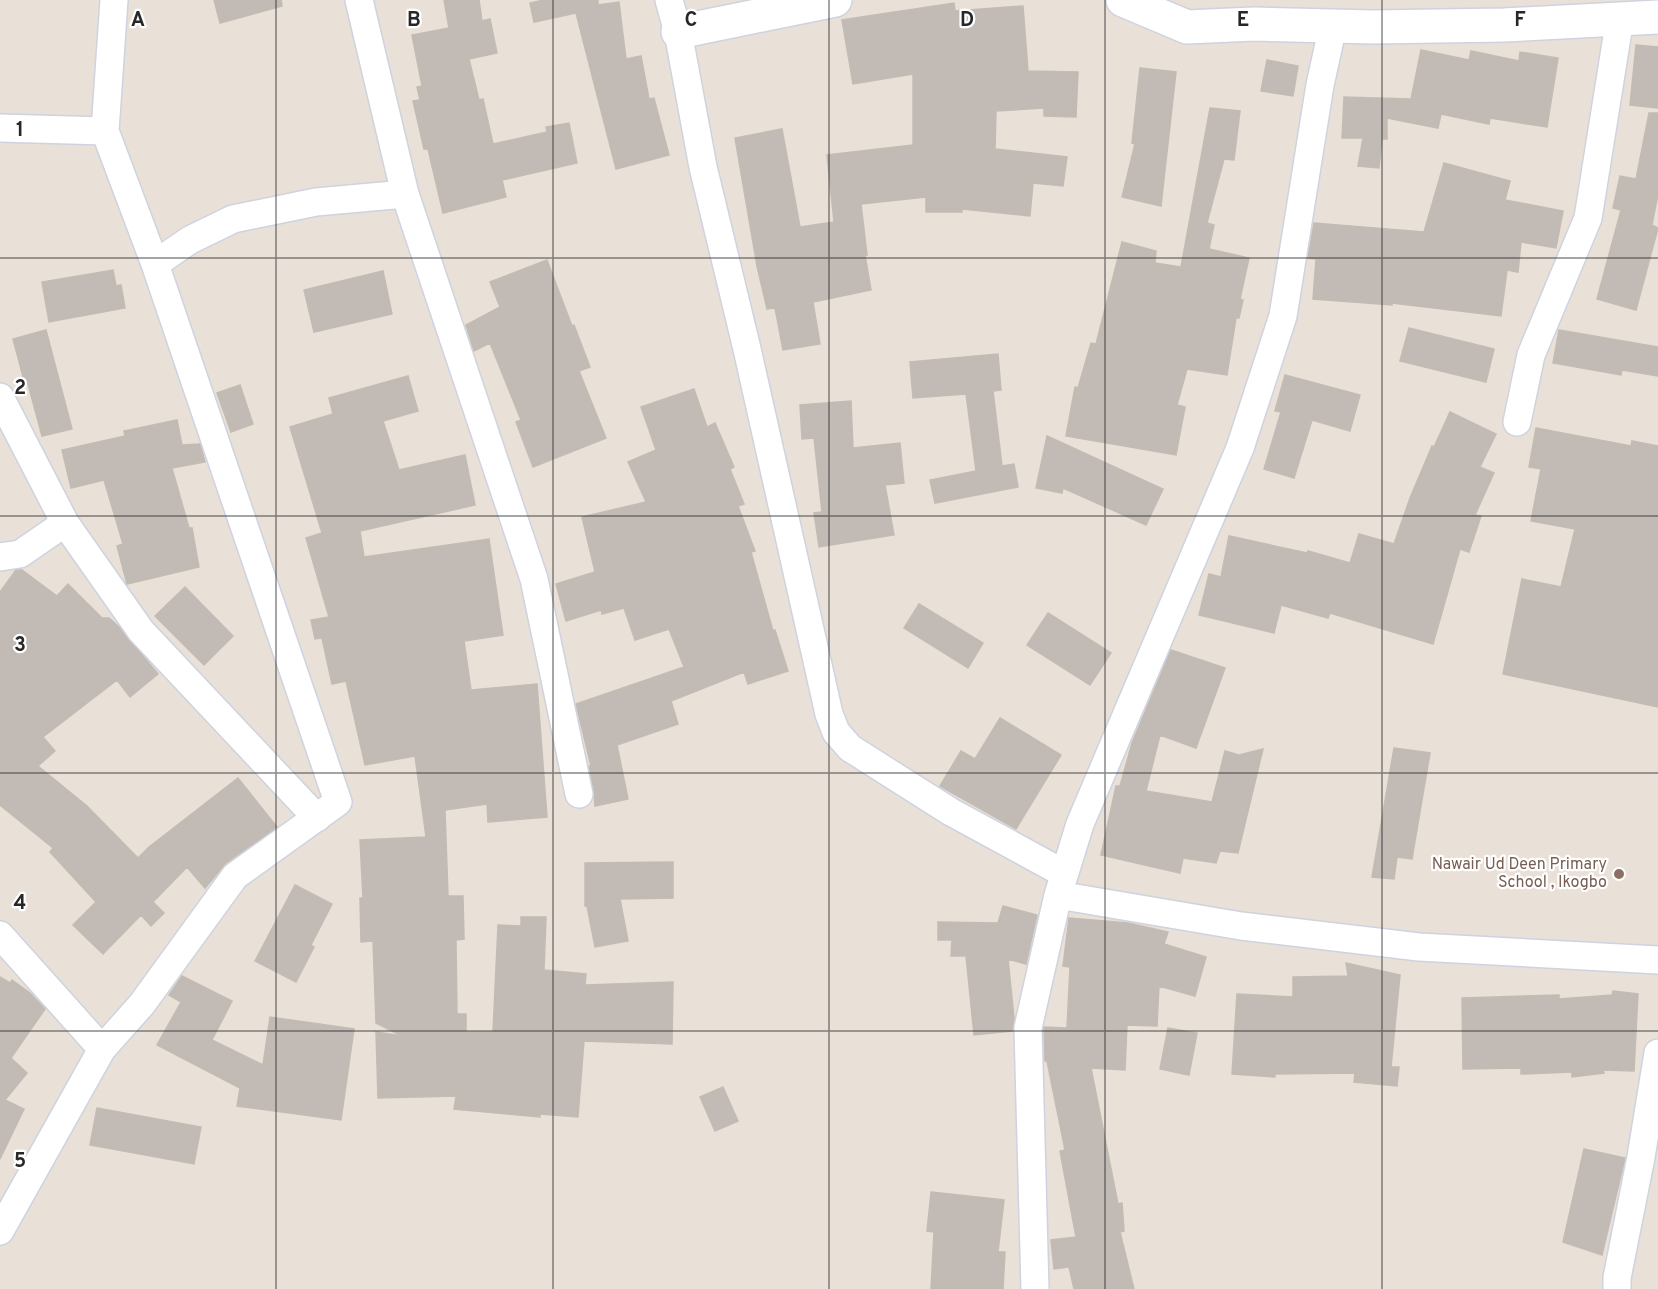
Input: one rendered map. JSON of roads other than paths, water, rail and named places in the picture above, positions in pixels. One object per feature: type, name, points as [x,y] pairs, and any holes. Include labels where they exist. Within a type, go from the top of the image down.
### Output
[{"type":"street","points":[[2,1225],[102,1049],[142,1004],[235,876],[338,802],[155,264],[105,130],[114,0]]},
{"type":"street","points":[[359,0],[405,194],[534,579],[579,794]]},
{"type":"street","points":[[669,0],[678,32],[703,167],[747,349],[829,714],[836,732],[850,748],[1060,884],[1241,926],[1419,947],[1658,960]]},
{"type":"street","points":[[678,32],[835,0]]},
{"type":"street","points":[[1124,0],[1187,27],[1254,24],[1373,27],[1504,25],[1658,17]]},
{"type":"street","points":[[1517,422],[1531,355],[1588,219],[1620,18]]},
{"type":"street","points":[[1035,1289],[1029,1028],[1060,884],[1080,824],[1240,448],[1283,316],[1320,85],[1333,26]]},
{"type":"street","points":[[0,128],[105,130]]},
{"type":"street","points":[[155,264],[190,240],[233,219],[316,202],[405,194]]},
{"type":"street","points":[[0,397],[65,523],[141,631],[317,818]]},
{"type":"street","points":[[0,557],[20,554],[65,523]]},
{"type":"street","points":[[0,935],[102,1049]]},
{"type":"street","points":[[1617,1289],[1617,1278],[1641,1157],[1658,1053]]},
{"type":"place","name":"Nawair Ud Deen Primary School , Ikogbo","points":[[1619,874]]}]
